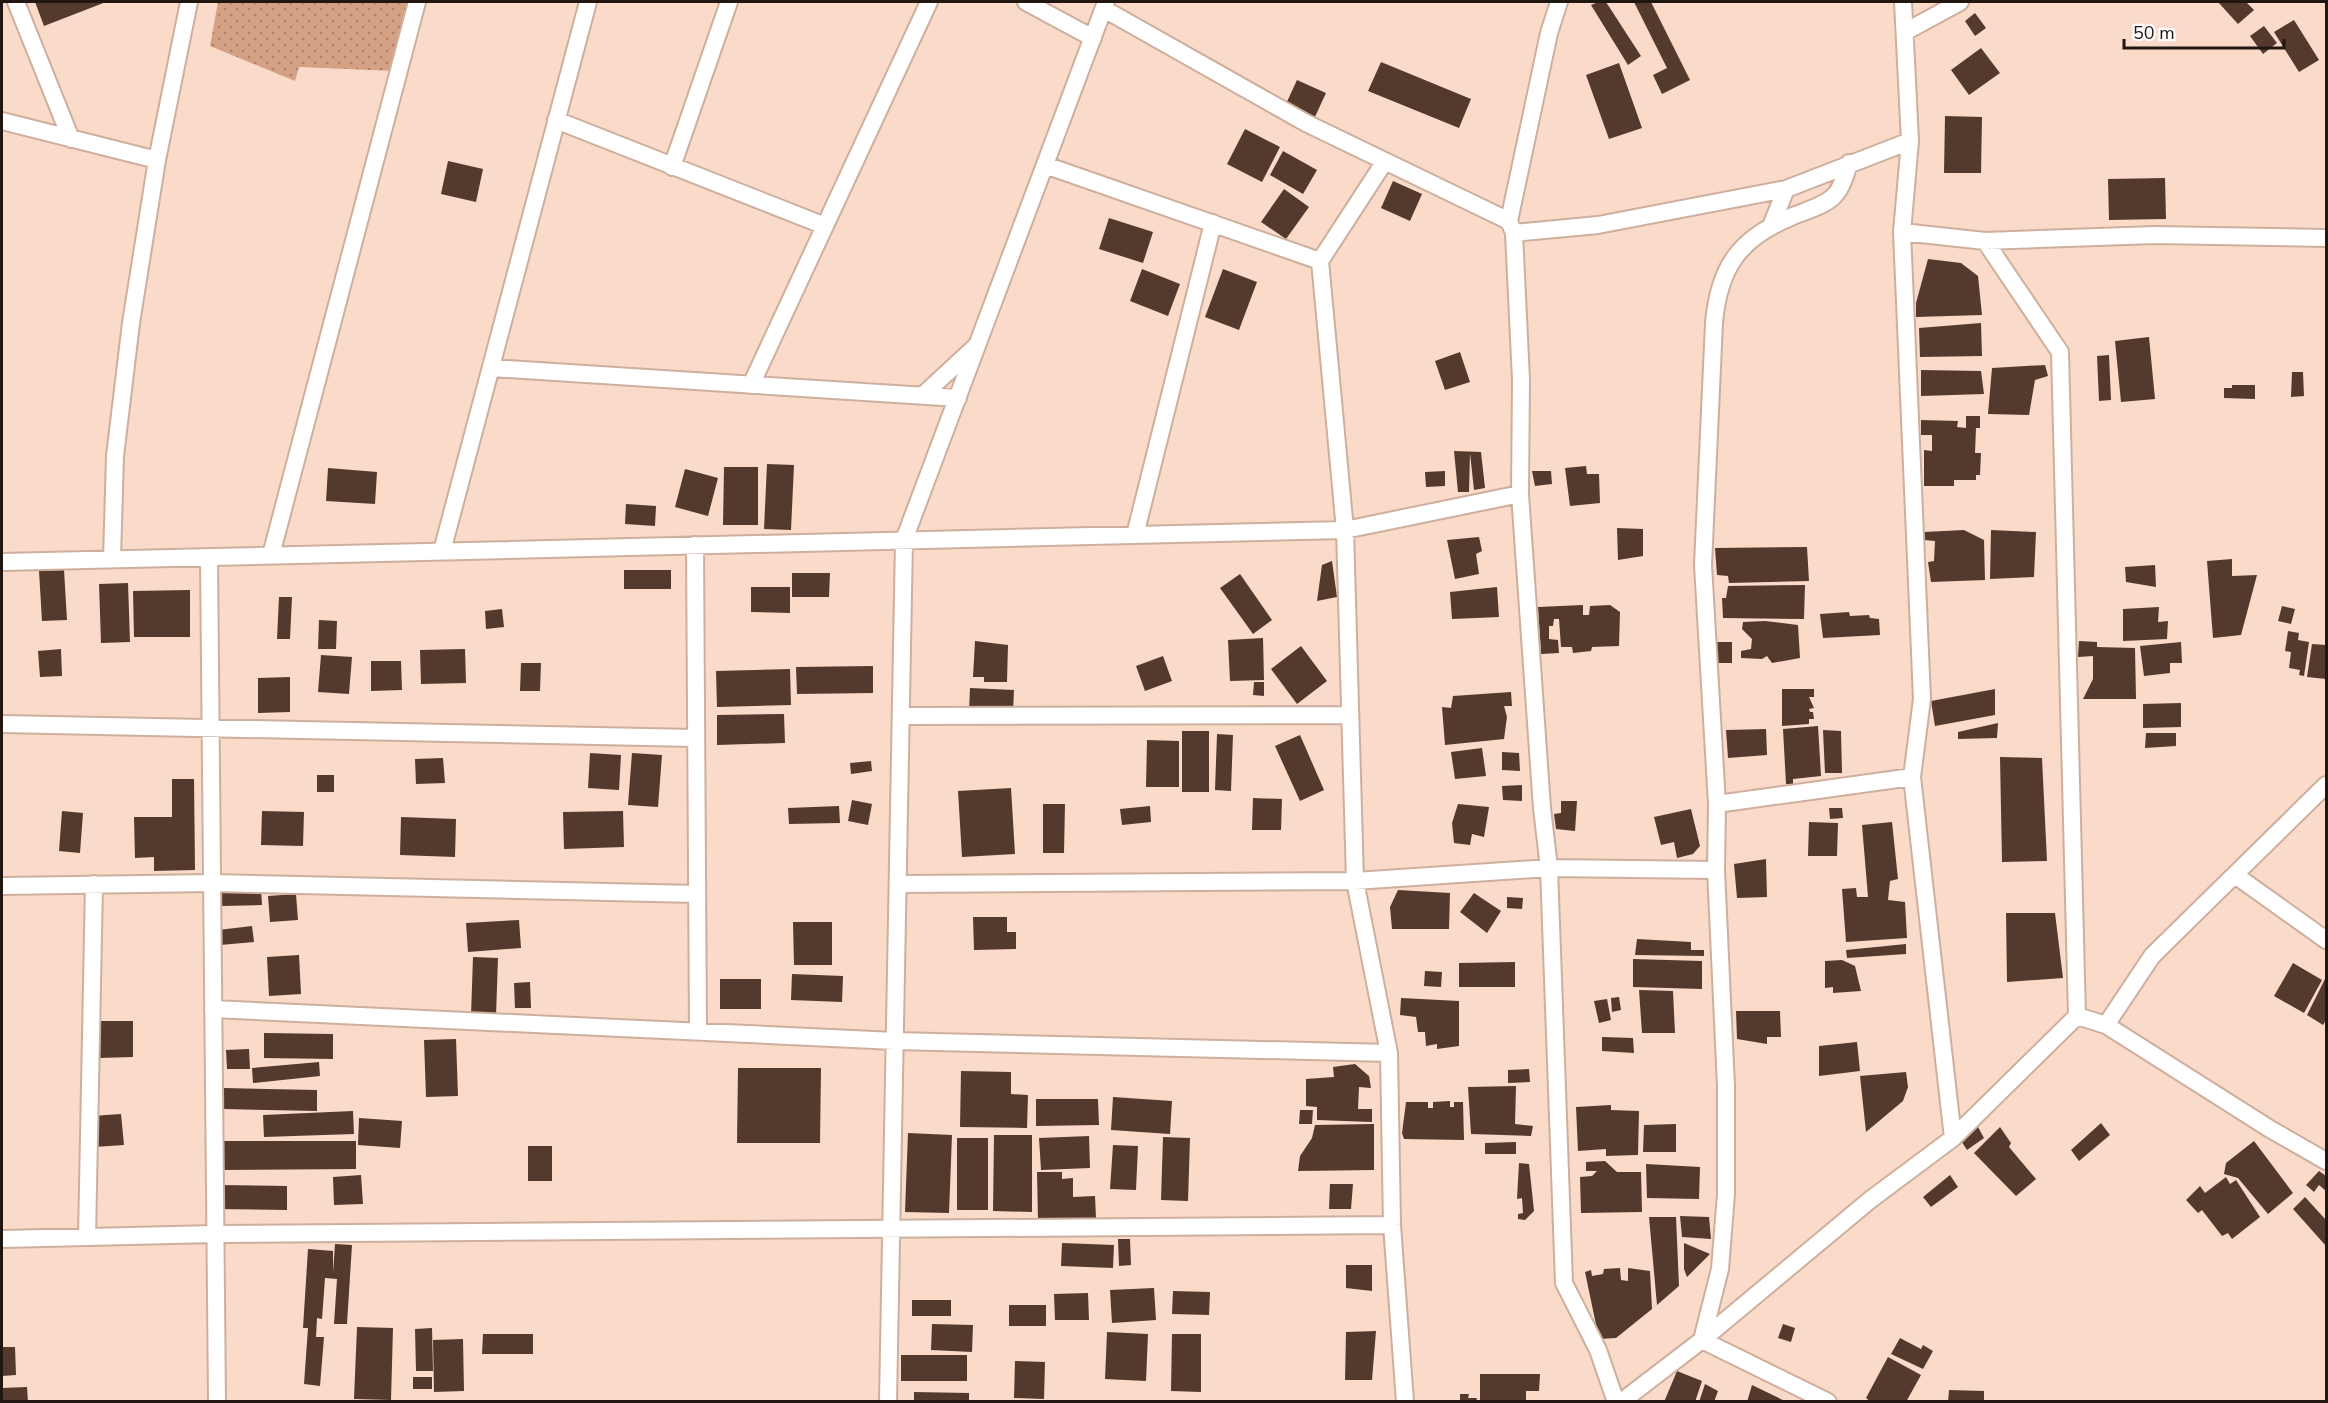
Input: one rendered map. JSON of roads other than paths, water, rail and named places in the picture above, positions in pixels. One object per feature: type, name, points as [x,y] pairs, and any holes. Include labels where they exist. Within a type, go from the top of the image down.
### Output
[{"type":"street","points":[[16,2],[71,139]]},
{"type":"street","points":[[271,555],[417,2]]},
{"type":"street","points":[[442,551],[588,2]]},
{"type":"street","points":[[672,167],[729,2]]},
{"type":"street","points":[[751,385],[929,2]]},
{"type":"street","points":[[1026,2],[1093,38]]},
{"type":"street","points":[[1558,2],[1549,33],[1512,227],[1521,380],[1520,494],[1542,808],[1549,868],[1564,1283],[1598,1350],[1616,1401]]},
{"type":"street","points":[[1903,2],[1910,141],[1902,232],[1922,699],[1912,777],[1953,1138]]},
{"type":"street","points":[[1905,32],[1960,2]]},
{"type":"street","points":[[112,559],[116,445],[131,323],[157,160],[187,3]]},
{"type":"street","points":[[888,1401],[904,540],[1105,5],[1306,123],[1512,227],[1598,225],[1786,189],[1816,180],[1849,163],[1910,141]]},
{"type":"street","points":[[556,120],[825,226]]},
{"type":"street","points":[[2,121],[157,160]]},
{"type":"street","points":[[1385,161],[1320,261],[1345,530],[1355,881],[1389,1053],[1392,1225],[1405,1401]]},
{"type":"street","points":[[1702,1340],[1720,1269],[1726,1194],[1726,1086],[1716,870],[1717,804],[1703,565],[1716,302],[1726,273],[1739,251],[1760,231],[1833,196],[1845,177],[1849,163]]},
{"type":"street","points":[[1045,165],[1320,261]]},
{"type":"street","points":[[1771,225],[1786,189]]},
{"type":"street","points":[[1135,535],[1213,223]]},
{"type":"street","points":[[1902,232],[1985,241],[2155,235],[2326,238]]},
{"type":"street","points":[[1621,1401],[1702,1340],[1870,1200],[1953,1138],[2077,1016],[2060,352],[1985,241]]},
{"type":"street","points":[[922,396],[978,344]]},
{"type":"street","points":[[491,368],[958,398]]},
{"type":"street","points":[[2,562],[1345,530],[1520,494]]},
{"type":"street","points":[[695,545],[698,1031]]},
{"type":"street","points":[[209,556],[217,1401]]},
{"type":"street","points":[[901,716],[1350,715]]},
{"type":"street","points":[[2,724],[696,738]]},
{"type":"street","points":[[1717,804],[1912,777]]},
{"type":"street","points":[[2106,1025],[2152,956],[2326,785]]},
{"type":"street","points":[[898,884],[1355,881],[1549,868],[1716,870]]},
{"type":"street","points":[[2235,875],[2326,940]]},
{"type":"street","points":[[2,886],[212,883],[697,894]]},
{"type":"street","points":[[87,1237],[94,885]]},
{"type":"street","points":[[213,1009],[895,1041],[1389,1053]]},
{"type":"street","points":[[2077,1016],[2106,1025],[2270,1130],[2326,1161]]},
{"type":"street","points":[[2,1239],[215,1234],[891,1227],[1392,1225]]},
{"type":"street","points":[[1702,1340],[1828,1401]]}]
